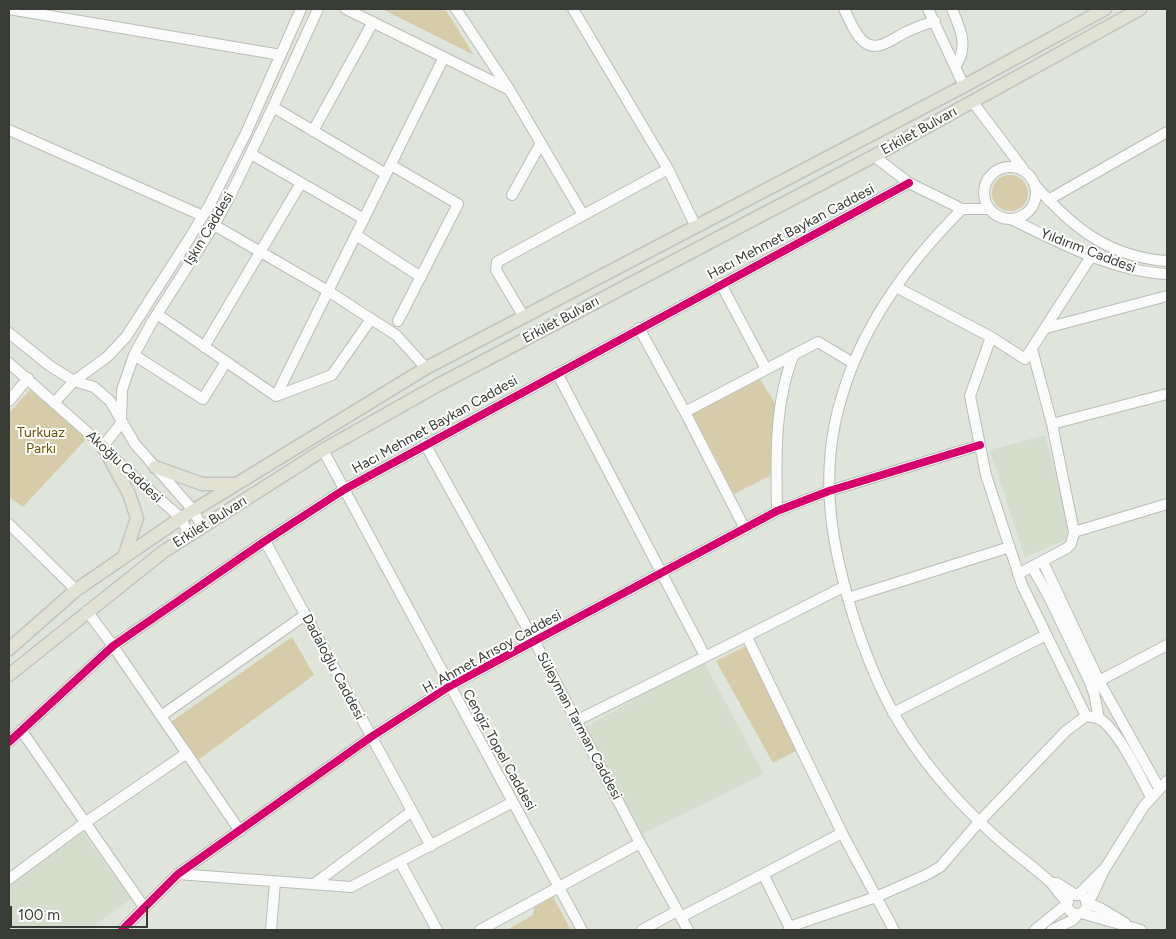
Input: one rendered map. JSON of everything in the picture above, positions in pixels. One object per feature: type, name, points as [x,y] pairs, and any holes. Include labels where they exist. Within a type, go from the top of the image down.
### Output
[{"type":"main road","name":"Erkilet Bulvarı","points":[[9,649],[76,590],[181,518],[426,368],[964,86],[1105,9]]},
{"type":"main road","name":"Erkilet Bulvarı","points":[[9,675],[163,552],[323,450],[438,385],[874,156],[1140,9]]},
{"type":"main road","points":[[964,86],[972,101]]},
{"type":"main road","points":[[864,138],[874,156]]},
{"type":"main road","points":[[103,446],[129,494],[136,518],[124,557]]},
{"type":"main road","points":[[155,467],[202,484],[236,484]]},
{"type":"street","points":[[9,9],[281,55]]},
{"type":"street","name":"Işkın Caddesi","points":[[54,402],[74,381],[107,357],[126,337],[203,216],[242,142],[300,9]]},
{"type":"street","name":"Işkın Caddesi","points":[[122,419],[122,390],[134,355],[157,314],[214,225],[251,154],[318,9]]},
{"type":"street","points":[[346,9],[509,89]]},
{"type":"street","points":[[456,9],[509,89],[583,215]]},
{"type":"street","points":[[573,9],[668,169],[696,227]]},
{"type":"street","points":[[844,9],[859,38],[866,44],[874,46],[882,45],[907,31],[935,21]]},
{"type":"street","points":[[928,9],[964,86]]},
{"type":"street","points":[[952,9],[964,40],[961,56],[955,68]]},
{"type":"street","points":[[313,130],[373,22]]},
{"type":"street","points":[[276,396],[444,57]]},
{"type":"street","points":[[972,101],[1027,173],[1034,184],[1036,195],[1031,208],[1024,215],[1011,219],[1000,218],[989,209],[985,200],[984,190],[986,183],[992,174],[1000,168],[1018,168],[1027,173]]},
{"type":"street","points":[[273,107],[388,170],[458,204],[398,321]]},
{"type":"street","points":[[9,130],[203,216]]},
{"type":"street","points":[[1048,200],[1167,132]]},
{"type":"street","points":[[512,195],[541,143]]},
{"type":"street","points":[[251,154],[364,219]]},
{"type":"street","points":[[874,156],[909,183],[962,209],[989,209]]},
{"type":"street","points":[[524,317],[496,270],[497,262],[668,169]]},
{"type":"street","points":[[204,347],[301,182]]},
{"type":"street","name":"Hacı Mehmet Baykan Caddesi","points":[[9,742],[113,646],[265,541],[345,489],[909,183]]},
{"type":"street","name":"Yıldırım Caddesi","points":[[1034,184],[1048,200],[1081,230],[1110,248],[1129,255],[1167,261]]},
{"type":"street","points":[[962,209],[919,256],[877,316],[853,363],[841,398],[830,457],[828,491],[832,530],[845,586],[876,678],[913,744],[938,777],[979,822],[1052,883],[1072,913],[1141,930]]},
{"type":"street","name":"Yıldırım Caddesi","points":[[1011,219],[1092,255],[1130,268],[1167,274]]},
{"type":"street","points":[[214,225],[328,291],[371,319],[396,336],[426,368]]},
{"type":"street","points":[[356,235],[421,277]]},
{"type":"street","points":[[896,287],[990,337],[1025,359],[1092,255]]},
{"type":"street","points":[[720,284],[766,369]]},
{"type":"street","points":[[1046,328],[1167,296]]},
{"type":"street","points":[[157,314],[276,396]]},
{"type":"street","points":[[276,396],[332,375],[371,319]]},
{"type":"street","points":[[639,328],[745,528]]},
{"type":"street","name":"Akoğlu Caddesi","points":[[9,333],[50,366],[74,381],[94,387],[110,401],[122,419],[134,444],[193,510],[202,527]]},
{"type":"street","points":[[990,337],[970,396],[986,475],[1022,585],[1086,716]]},
{"type":"street","points":[[685,412],[818,342],[853,363]]},
{"type":"street","points":[[1018,574],[1043,562],[1071,544],[1074,532],[1052,424],[1032,349]]},
{"type":"street","points":[[777,511],[777,446],[780,402],[794,354]]},
{"type":"street","points":[[134,355],[203,399],[226,362]]},
{"type":"street","name":"Akoğlu Caddesi","points":[[9,363],[28,378],[181,518],[189,535]]},
{"type":"street","points":[[557,373],[660,574],[705,656]]},
{"type":"street","points":[[9,401],[28,378]]},
{"type":"street","points":[[1052,424],[1167,394]]},
{"type":"street","points":[[103,446],[117,431],[122,419]]},
{"type":"street","name":"Süleyman Tarman Caddesi","points":[[425,444],[535,642],[640,843],[688,930]]},
{"type":"street","name":"H. Ahmet Arısoy Caddesi","points":[[122,930],[178,874],[371,737],[450,686],[777,511],[828,491],[980,445]]},
{"type":"street","name":"Cengiz Topel Caddesi","points":[[323,450],[582,930]]},
{"type":"street","points":[[1074,532],[1167,504]]},
{"type":"street","points":[[9,524],[76,590]]},
{"type":"street","name":"Dadaloğlu Caddesi","points":[[265,541],[430,846]]},
{"type":"street","points":[[848,598],[1010,547]]},
{"type":"street","points":[[1043,562],[1099,681],[1159,788]]},
{"type":"street","points":[[1032,567],[1048,595],[1094,692],[1099,719]]},
{"type":"street","points":[[576,721],[845,586]]},
{"type":"street","points":[[87,612],[113,646],[240,831]]},
{"type":"street","points":[[161,716],[305,615]]},
{"type":"street","points":[[894,713],[1046,635]]},
{"type":"street","points":[[747,636],[842,833],[894,930]]},
{"type":"street","points":[[1099,681],[1167,645]]},
{"type":"street","points":[[763,874],[790,929],[876,897],[926,875],[940,867],[979,822],[1066,730],[1086,716],[1104,721],[1121,744],[1151,797]]},
{"type":"street","points":[[21,730],[144,907]]},
{"type":"street","points":[[9,878],[186,753]]},
{"type":"street","points":[[1052,930],[1073,920],[1086,908],[1087,902],[1092,896],[1104,870],[1151,797],[1167,781]]},
{"type":"street","points":[[178,874],[351,886],[514,802]]},
{"type":"street","points":[[314,884],[412,811]]},
{"type":"street","points":[[642,930],[763,874],[842,833]]},
{"type":"street","points":[[480,930],[640,843]]},
{"type":"street","points":[[400,862],[437,930]]},
{"type":"street","points":[[1035,930],[1104,870]]},
{"type":"street","points":[[271,930],[275,882]]},
{"type":"street","points":[[1052,883],[1082,896],[1087,902],[1121,919],[1128,926]]},
{"type":"shaded area","points":[[1045,435],[1072,537],[1025,558],[990,450]]},
{"type":"shaded area","points":[[704,662],[764,774],[642,834],[585,727]]},
{"type":"shaded area","points":[[83,832],[131,899],[97,923],[92,930],[9,930],[9,887],[21,874]]},
{"type":"green space","points":[[382,9],[445,9],[474,55]]},
{"type":"green space","points":[[1010,175],[1017,176],[1023,180],[1027,186],[1027,200],[1023,206],[1017,210],[1010,211],[1003,210],[997,206],[993,200],[992,193],[993,186],[997,180],[1003,176]]},
{"type":"green space","points":[[760,379],[776,405],[770,476],[734,494],[692,412]]},
{"type":"green space","name":"Turkuaz Parkı","points":[[30,390],[87,438],[23,507],[9,497],[9,413]]},
{"type":"green space","points":[[292,637],[314,675],[198,760],[171,722]]},
{"type":"green space","points":[[750,644],[805,746],[773,763],[716,661]]},
{"type":"green space","points":[[553,897],[571,930],[507,930],[533,915],[534,908]]},
{"type":"cycle path","points":[[9,742],[113,646],[265,541],[345,489],[909,183]]},
{"type":"cycle path","points":[[122,930],[178,874],[371,737],[450,686],[777,511],[829,491],[980,445]]}]
